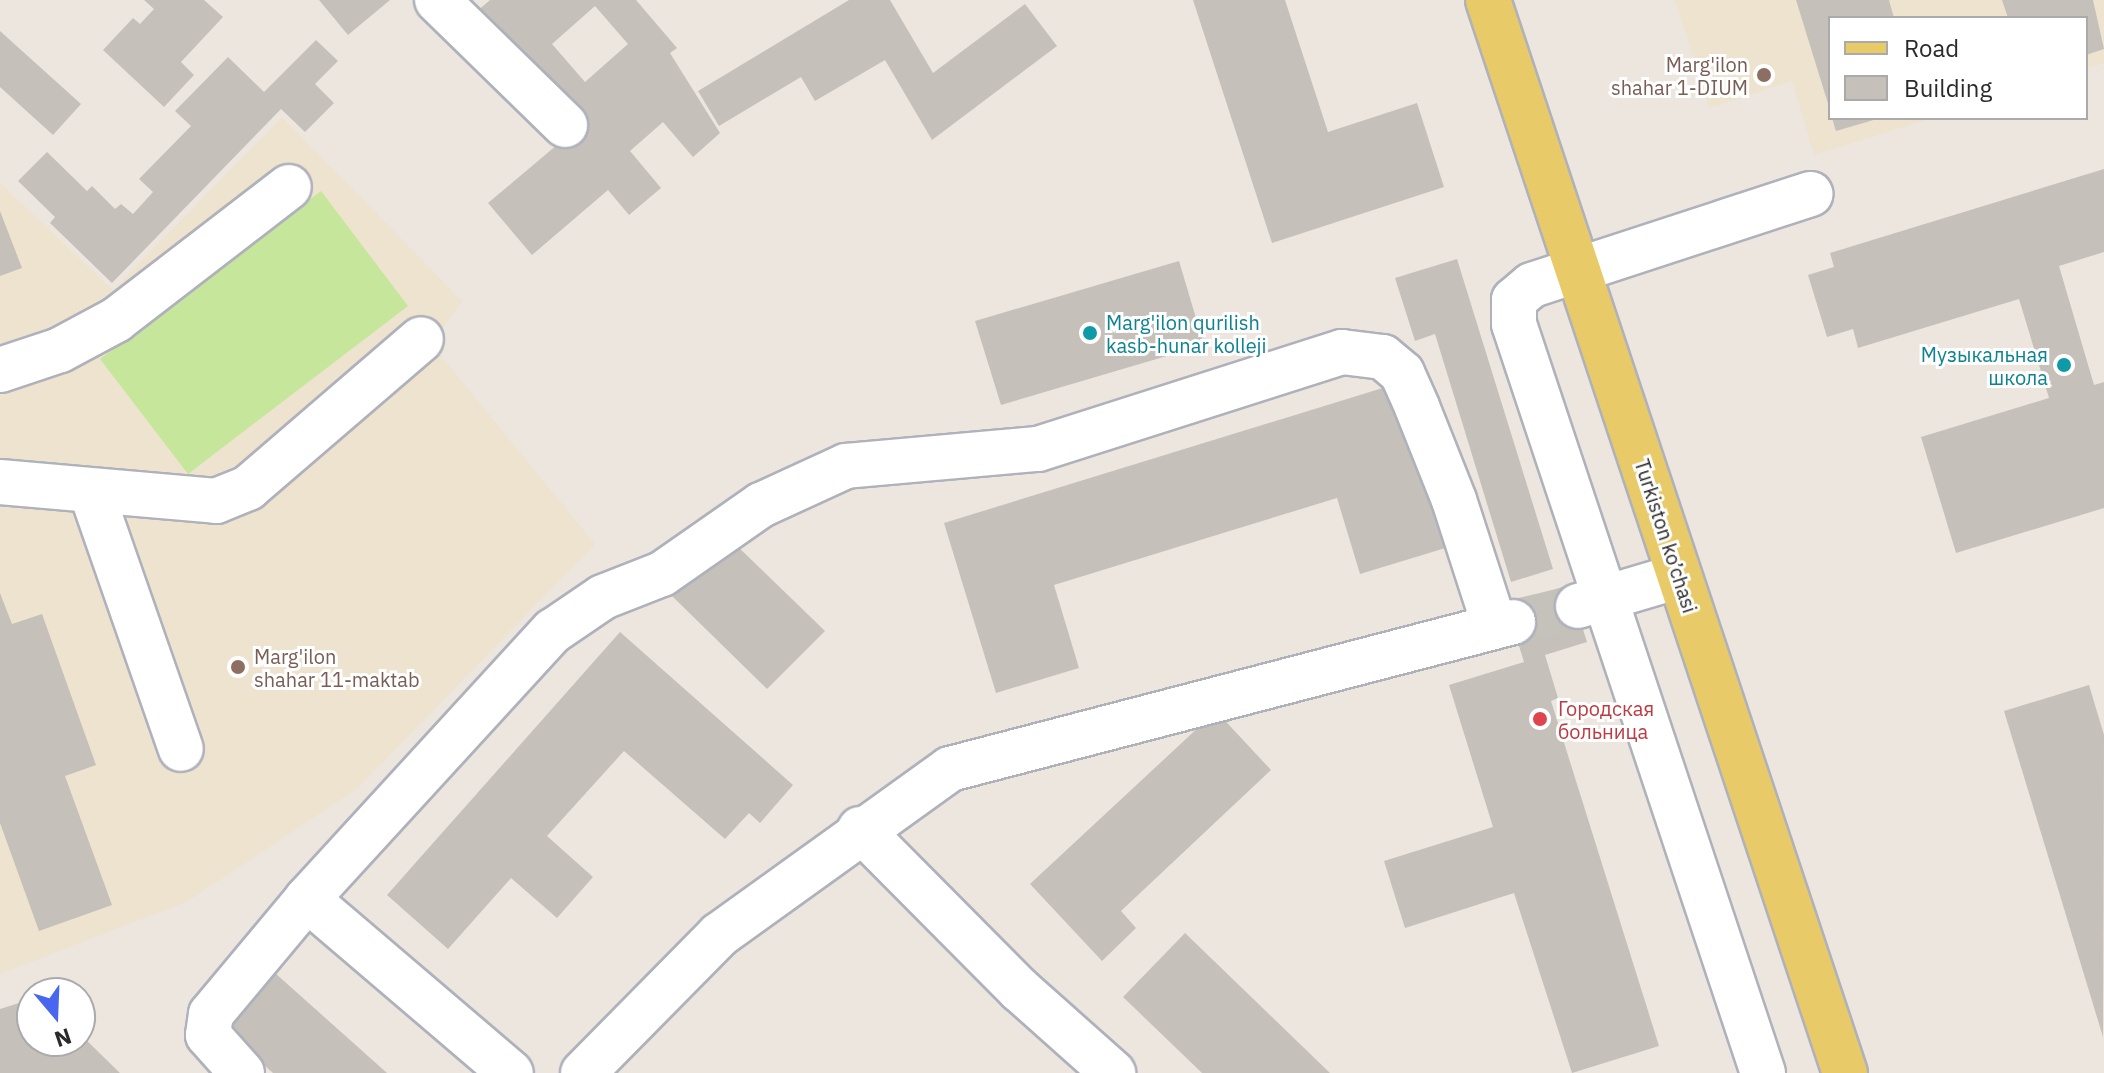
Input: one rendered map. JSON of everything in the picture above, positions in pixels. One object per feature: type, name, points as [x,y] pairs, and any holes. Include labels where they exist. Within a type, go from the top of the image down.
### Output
[{"type":"main road","name":"Turkiston ko’chasi","points":[[1488,0],[1845,1073]]},
{"type":"street","points":[[437,0],[565,125]]},
{"type":"street","points":[[0,370],[60,350],[116,320],[289,187]]},
{"type":"street","points":[[1763,1073],[1591,603],[1514,324],[1514,300],[1532,285],[1811,194]]},
{"type":"street","points":[[0,482],[216,501],[248,488],[421,339]]},
{"type":"street","points":[[242,1073],[208,1035],[211,1014],[307,899],[553,631],[603,597],[662,574],[761,505],[846,466],[1038,449],[1342,352],[1383,357],[1402,373],[1504,625],[950,769],[860,829],[719,935],[583,1073]]},
{"type":"street","points":[[91,491],[181,749]]},
{"type":"street","points":[[1591,603],[1679,576]]},
{"type":"street","points":[[860,829],[1020,990],[1113,1073]]},
{"type":"street","points":[[307,899],[511,1073]]},
{"type":"shaded area","name":"Marg'ilon shahar 1-DIUM","points":[[1675,0],[2104,0],[2104,63],[2088,68],[2088,16],[1828,16],[1828,120],[1926,120],[1814,155],[1792,81],[1709,108]]},
{"type":"shaded area","name":"Marg'ilon shahar 11-maktab","points":[[282,117],[462,301],[431,344],[595,544],[357,789],[186,902],[0,974],[0,183],[113,290]]},
{"type":"green space","points":[[321,191],[408,306],[188,474],[100,359]]},
{"type":"building","points":[[144,0],[204,0],[223,17],[181,62],[194,75],[164,107],[103,50],[133,18],[140,24],[154,9]]},
{"type":"building","points":[[319,0],[390,0],[348,35]]},
{"type":"building","points":[[490,0],[636,0],[677,48],[670,53],[720,133],[693,157],[663,122],[630,151],[661,188],[629,215],[608,190],[532,255],[488,203],[564,139],[469,18]],"holes":[[[595,6],[628,44],[585,82],[552,44]]]},
{"type":"building","points":[[849,0],[890,0],[933,73],[1025,4],[1057,46],[932,140],[885,60],[815,101],[801,77],[719,126],[698,91]]},
{"type":"building","points":[[1193,0],[1285,0],[1328,132],[1417,103],[1444,187],[1272,243]]},
{"type":"building","points":[[1796,0],[1889,0],[1893,16],[1828,16],[1828,104]]},
{"type":"building","points":[[2002,0],[2093,0],[2104,49],[2088,54],[2088,16],[2007,16]]},
{"type":"building","points":[[0,31],[81,104],[53,135],[0,87]]},
{"type":"building","points":[[316,40],[338,61],[315,84],[334,103],[305,132],[281,109],[112,283],[50,223],[55,217],[18,181],[47,152],[87,191],[92,186],[115,209],[121,204],[133,214],[153,192],[139,179],[191,126],[175,111],[228,57],[264,92]]},
{"type":"building","points":[[1833,120],[1874,120],[1836,131]]},
{"type":"building","name":"Музыкальная школа","points":[[2104,169],[2104,252],[2059,266],[2094,385],[2104,382],[2104,508],[1956,553],[1921,437],[2049,398],[2019,299],[1858,348],[1853,329],[1827,337],[1808,275],[1834,267],[1830,253]]},
{"type":"building","points":[[0,211],[22,268],[0,276]]},
{"type":"building","points":[[1457,259],[1553,569],[1511,582],[1435,334],[1415,341],[1395,278]]},
{"type":"building","name":"Marg'ilon qurilish kasb-hunar kolleji","points":[[1179,261],[1204,345],[1001,405],[975,321]]},
{"type":"building","points":[[1402,382],[1452,546],[1360,574],[1337,498],[1054,585],[1079,668],[996,693],[944,523]]},
{"type":"building","points":[[730,539],[825,631],[767,689],[672,596]]},
{"type":"building","points":[[1569,585],[1587,642],[1545,655],[1558,698],[1551,701],[1659,1046],[1572,1073],[1514,893],[1405,928],[1384,861],[1493,827],[1449,685],[1524,662],[1506,604]]},
{"type":"building","points":[[0,593],[12,624],[42,614],[96,765],[65,776],[112,905],[39,931],[0,823]]},
{"type":"building","points":[[620,632],[793,785],[760,823],[749,813],[725,839],[624,751],[547,836],[593,877],[557,918],[511,878],[448,949],[387,895]]},
{"type":"building","points":[[2089,685],[2104,735],[2103,1037],[2004,711]]},
{"type":"building","points":[[1216,711],[1271,770],[1121,911],[1136,928],[1102,961],[1030,884]]},
{"type":"building","points":[[1185,933],[1330,1073],[1202,1073],[1123,997]]},
{"type":"building","points":[[275,973],[387,1073],[273,1073],[224,1029]]},
{"type":"building","points":[[16,1004],[16,1057],[96,1057],[96,1050],[120,1073],[0,1073],[0,1009]]},
{"type":"tunnel","points":[[1513,622],[1576,607]]},
{"type":"place","name":"Marg'ilon shahar 1-DIUM","points":[[1764,75]]},
{"type":"place","name":"Marg'ilon qurilish kasb-hunar kolleji","points":[[1090,333]]},
{"type":"place","name":"Музыкальная школа","points":[[2064,365]]},
{"type":"place","name":"Marg'ilon shahar 11-maktab","points":[[238,667]]},
{"type":"place","name":"Городская больница","points":[[1540,719]]}]
